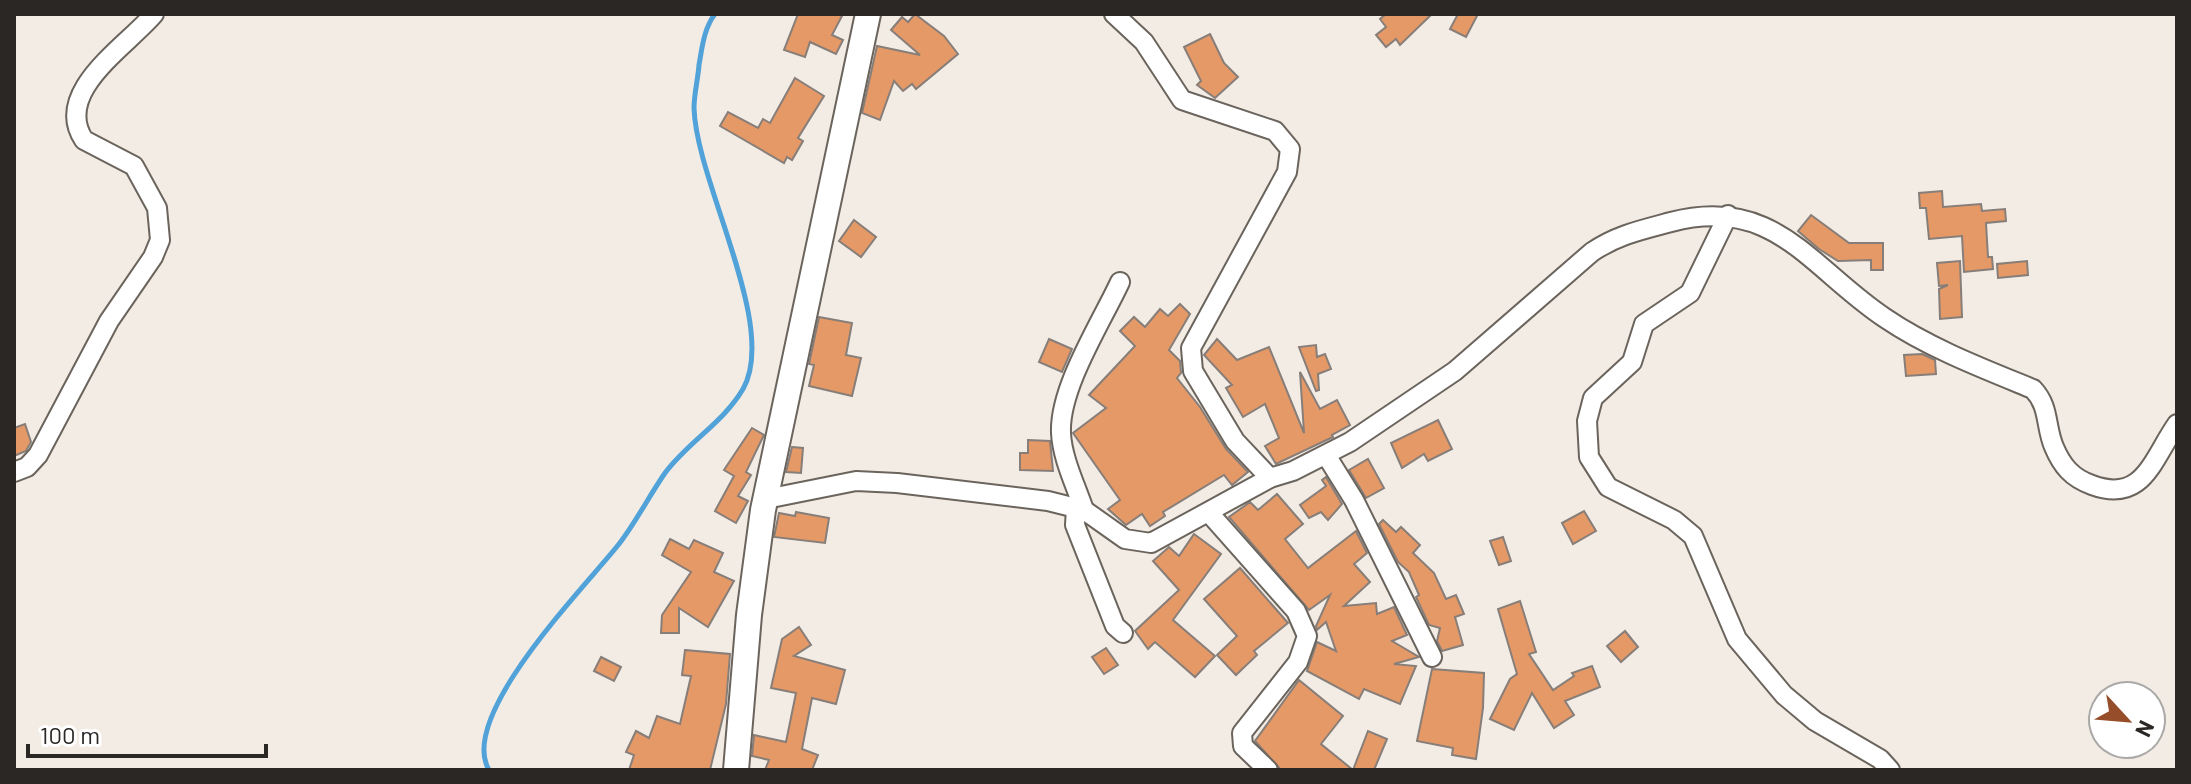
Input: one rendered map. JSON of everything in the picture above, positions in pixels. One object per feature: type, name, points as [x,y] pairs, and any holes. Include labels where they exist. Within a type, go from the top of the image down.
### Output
[{"type":"street","points":[[14,472],[27,467],[38,455],[109,321],[153,257],[160,240],[157,208],[134,166],[84,140],[77,112],[79,98],[88,82],[154,14]]},
{"type":"street","points":[[736,770],[749,615],[766,499],[868,14]]},
{"type":"street","points":[[1114,14],[1144,42],[1182,100],[1275,131],[1290,149],[1287,172],[1191,348],[1193,371],[1235,441],[1270,478]]},
{"type":"street","points":[[766,499],[856,481],[897,483],[1080,509],[1125,539],[1144,545],[1210,514],[1270,478],[1326,455],[1455,371],[1592,252],[1617,236],[1690,217],[1728,215],[1759,222],[1793,241],[1885,318],[2033,389],[2045,405],[2052,442],[2063,467],[2082,481],[2113,492],[2128,490],[2144,474],[2177,424]]},
{"type":"street","points":[[1728,215],[1690,293],[1650,318],[1640,334],[1632,362],[1593,398],[1587,421],[1589,457],[1608,487],[1674,520],[1693,536],[1737,639],[1784,695],[1815,721],[1880,759],[1890,770]]},
{"type":"street","points":[[1120,282],[1070,389],[1062,418],[1063,446],[1080,509],[1075,525],[1115,626],[1123,633]]},
{"type":"street","points":[[1326,455],[1354,500],[1432,657]]},
{"type":"street","points":[[1210,514],[1296,611],[1307,636],[1298,662],[1242,733],[1243,746],[1268,770]]},
{"type":"building","points":[[798,14],[843,14],[832,35],[843,40],[836,54],[810,42],[805,57],[784,50]]},
{"type":"building","points":[[915,14],[944,36],[958,54],[916,89],[912,84],[903,91],[894,81],[880,120],[862,113],[877,46],[920,55],[891,30],[902,17],[908,22]]},
{"type":"building","points":[[1386,14],[1432,14],[1400,45],[1396,39],[1386,47],[1376,35],[1386,27],[1380,19]]},
{"type":"building","points":[[1458,14],[1478,14],[1466,37],[1450,29]]},
{"type":"building","points":[[1210,34],[1224,63],[1238,77],[1215,98],[1197,85],[1201,81],[1184,47]]},
{"type":"building","points":[[795,78],[824,96],[798,138],[803,141],[792,160],[787,157],[784,163],[720,126],[728,112],[758,128],[763,119],[770,123]]},
{"type":"building","points":[[1942,191],[1943,207],[1981,204],[1982,211],[2005,209],[2006,221],[1986,223],[1988,257],[1992,257],[1993,269],[1964,272],[1962,236],[1929,239],[1926,208],[1920,208],[1919,193]]},
{"type":"building","points":[[1811,215],[1849,243],[1883,243],[1883,270],[1871,270],[1871,260],[1838,261],[1819,249],[1798,231]]},
{"type":"building","points":[[854,220],[876,237],[861,257],[839,241]]},
{"type":"building","points":[[1960,261],[1962,317],[1940,319],[1939,289],[1948,285],[1939,286],[1937,263]]},
{"type":"building","points":[[2027,261],[2028,275],[1998,278],[1997,264]]},
{"type":"building","points":[[1180,304],[1190,314],[1169,350],[1180,361],[1181,373],[1177,378],[1200,407],[1226,449],[1248,472],[1232,485],[1224,475],[1163,512],[1165,516],[1150,526],[1142,514],[1126,525],[1108,509],[1120,500],[1073,433],[1106,408],[1089,395],[1135,346],[1120,331],[1134,317],[1145,327],[1160,309],[1168,316]]},
{"type":"building","points":[[819,317],[852,323],[846,355],[861,358],[852,396],[809,386],[814,365],[809,364]]},
{"type":"building","points":[[1049,339],[1072,349],[1062,372],[1039,362]]},
{"type":"building","points":[[1217,339],[1237,360],[1269,347],[1304,433],[1300,372],[1320,409],[1337,400],[1350,425],[1333,437],[1276,464],[1265,446],[1279,438],[1265,404],[1243,417],[1226,388],[1232,385],[1204,355]]},
{"type":"building","points":[[1316,345],[1317,357],[1325,354],[1331,369],[1318,374],[1319,390],[1316,391],[1299,347]]},
{"type":"building","points":[[1922,354],[1935,360],[1936,374],[1906,376],[1904,355]]},
{"type":"building","points":[[1438,420],[1452,449],[1428,461],[1424,454],[1402,468],[1391,443]]},
{"type":"building","points":[[25,424],[31,442],[26,451],[14,456],[14,428]]},
{"type":"building","points":[[752,428],[764,435],[746,472],[751,475],[738,496],[748,501],[736,523],[715,511],[734,476],[724,470]]},
{"type":"building","points":[[1028,440],[1050,441],[1053,471],[1020,470],[1020,453],[1028,453]]},
{"type":"building","points":[[792,447],[803,448],[801,473],[786,472]]},
{"type":"building","points":[[1368,459],[1384,488],[1366,498],[1349,470]]},
{"type":"building","points":[[1326,477],[1342,504],[1328,520],[1321,512],[1309,518],[1300,505],[1326,486],[1322,480]]},
{"type":"building","points":[[1277,494],[1303,524],[1285,539],[1308,568],[1356,531],[1367,553],[1354,564],[1370,582],[1344,606],[1376,603],[1377,614],[1394,607],[1407,635],[1392,641],[1419,657],[1394,664],[1416,666],[1400,704],[1364,689],[1359,699],[1307,671],[1317,642],[1336,651],[1326,622],[1317,630],[1316,626],[1330,595],[1309,610],[1229,517],[1250,502],[1258,510]]},
{"type":"building","points":[[1584,511],[1596,531],[1573,544],[1562,523]]},
{"type":"building","points":[[796,512],[829,518],[825,543],[774,537],[779,513],[795,516]]},
{"type":"building","points":[[1383,520],[1396,532],[1401,527],[1420,545],[1413,553],[1434,573],[1446,599],[1456,595],[1464,614],[1455,617],[1463,645],[1442,651],[1437,641],[1440,628],[1429,625],[1409,572],[1398,562],[1379,524]]},
{"type":"building","points":[[1194,534],[1221,554],[1173,620],[1215,656],[1195,677],[1155,642],[1148,649],[1135,631],[1179,590],[1153,561],[1169,547],[1179,556]]},
{"type":"building","points":[[1503,537],[1511,561],[1499,565],[1490,541]]},
{"type":"building","points":[[670,539],[689,549],[694,540],[723,553],[714,572],[734,581],[708,627],[679,608],[679,633],[661,633],[662,615],[691,572],[662,555]]},
{"type":"building","points":[[1240,568],[1288,623],[1254,651],[1257,655],[1236,675],[1217,655],[1237,636],[1204,599]]},
{"type":"building","points":[[1520,601],[1536,652],[1529,654],[1553,690],[1574,676],[1572,673],[1592,666],[1600,687],[1565,701],[1574,715],[1554,728],[1532,693],[1514,730],[1490,719],[1510,679],[1517,674],[1498,609]]},
{"type":"building","points":[[799,627],[811,645],[794,656],[845,670],[836,704],[812,698],[802,749],[818,755],[812,770],[765,770],[769,760],[752,756],[754,735],[786,742],[796,693],[771,688],[782,639]]},
{"type":"building","points":[[1625,631],[1638,647],[1621,662],[1607,646]]},
{"type":"building","points":[[1106,648],[1118,665],[1104,674],[1092,657]]},
{"type":"building","points":[[685,650],[730,654],[726,704],[710,770],[629,770],[634,755],[626,752],[636,731],[649,738],[657,716],[680,724],[691,676],[682,675]]},
{"type":"building","points":[[601,657],[621,667],[614,681],[594,671]]},
{"type":"building","points":[[1432,669],[1484,673],[1476,759],[1452,755],[1453,748],[1417,741]]},
{"type":"building","points":[[1299,680],[1343,716],[1321,744],[1353,770],[1281,770],[1255,741]]},
{"type":"building","points":[[1368,731],[1387,739],[1374,770],[1353,770]]},
{"type":"waterway","points":[[489,770],[484,747],[491,718],[507,686],[554,620],[619,544],[665,473],[716,422],[743,389],[751,362],[751,329],[744,292],[698,139],[694,108],[702,45],[715,14]]}]
